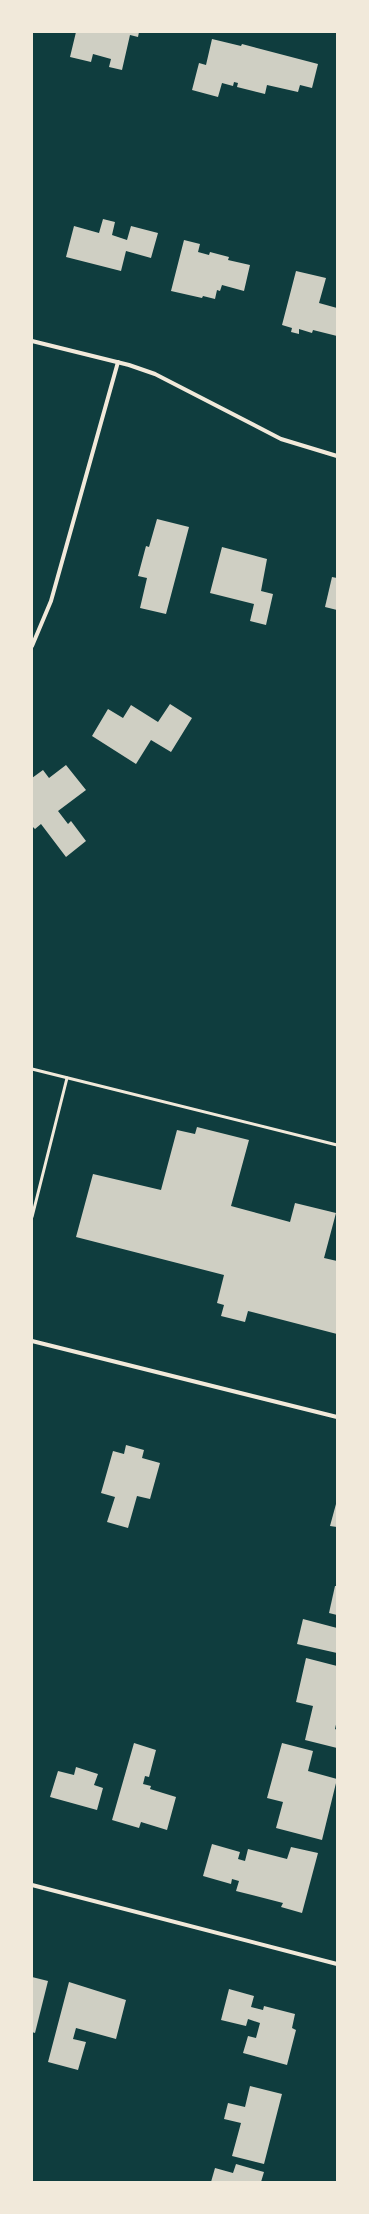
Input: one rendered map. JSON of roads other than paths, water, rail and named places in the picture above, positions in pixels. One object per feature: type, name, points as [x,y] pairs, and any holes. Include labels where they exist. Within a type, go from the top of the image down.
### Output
[{"type":"street","points":[[32,341],[118,362],[171,381],[281,439],[337,456]]},
{"type":"street","points":[[32,646],[51,601],[118,362]]},
{"type":"street","points":[[32,1341],[337,1417]]},
{"type":"street","points":[[32,1885],[337,1964]]},
{"type":"lane","points":[[32,1069],[337,1145]]},
{"type":"lane","points":[[32,1217],[67,1078]]}]
